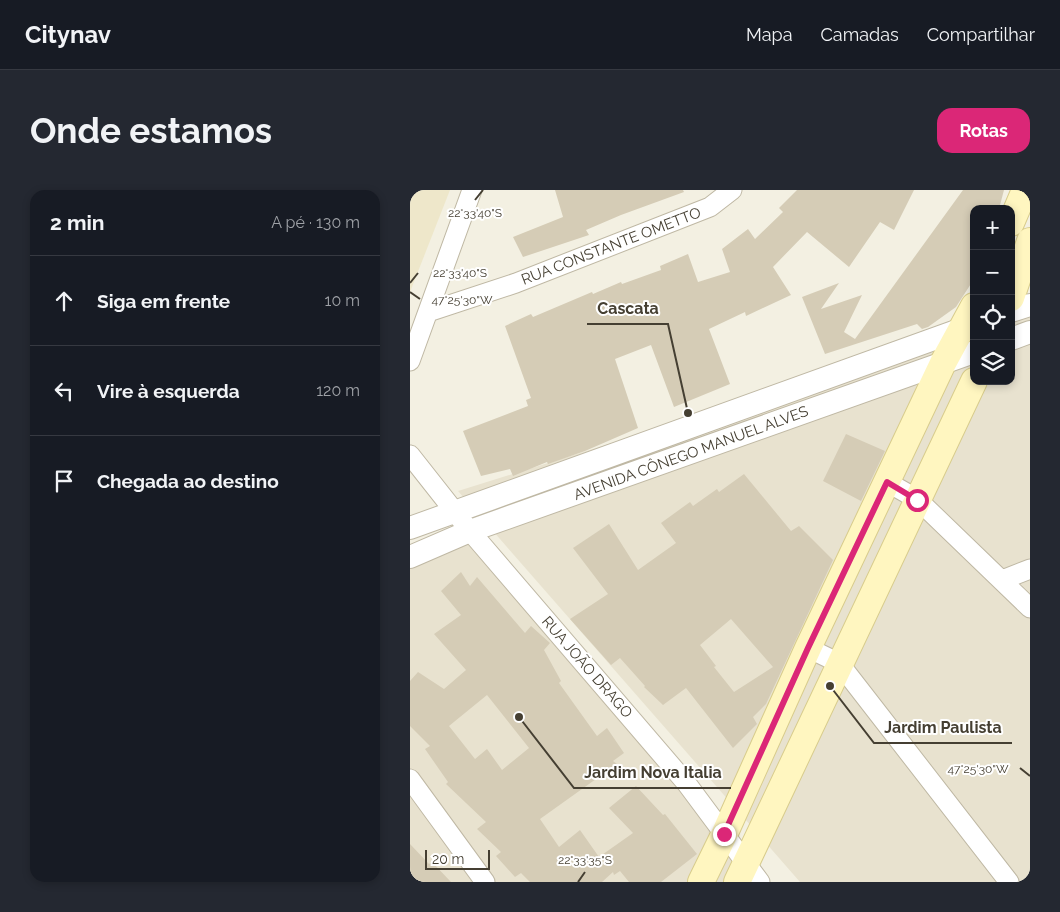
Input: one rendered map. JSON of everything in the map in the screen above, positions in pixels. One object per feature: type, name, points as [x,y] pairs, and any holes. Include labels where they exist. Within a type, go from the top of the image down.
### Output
[{"type":"main road","points":[[1015,213],[1025,190]]},
{"type":"main road","points":[[1012,295],[1030,241]]},
{"type":"main road","points":[[701,882],[808,648],[943,363],[967,327]]},
{"type":"main road","points":[[748,876],[839,663],[972,385]]},
{"type":"street","points":[[410,361],[472,190]]},
{"type":"street","name":"RUA CONSTANTE OMETTO","points":[[428,312],[516,283],[710,207],[732,190]]},
{"type":"street","points":[[1015,310],[1030,305]]},
{"type":"street","name":"AVENIDA CÔNEGO MANUEL ALVES","points":[[410,528],[967,327]]},
{"type":"street","points":[[1015,338],[1030,332]]},
{"type":"street","name":"AVENIDA CÔNEGO MANUEL ALVES","points":[[410,557],[470,532],[970,353]]},
{"type":"street","name":"RUA JOÃO DRAGO","points":[[410,455],[470,532],[687,784],[724,834],[748,876]]},
{"type":"street","points":[[887,482],[917,500],[1030,608]]},
{"type":"street","points":[[1002,580],[1030,570]]},
{"type":"street","points":[[808,648],[839,663],[1009,882]]},
{"type":"street","points":[[410,779],[485,882]]},
{"type":"shaded area","points":[[410,190],[450,190],[410,292]]},
{"type":"shaded area","points":[[1030,312],[1030,882],[800,882],[458,491],[970,331],[970,385],[1015,385],[1015,317]]},
{"type":"shaded area","points":[[470,531],[770,882],[410,882],[410,552]]},
{"type":"building","points":[[555,190],[683,190],[684,192],[586,230],[589,235],[523,257],[513,237],[563,217]]},
{"type":"building","points":[[797,190],[914,190],[894,230],[880,222],[849,267],[807,232],[773,267],[791,295],[746,316],[745,312],[709,329],[730,384],[674,407],[651,345],[615,359],[638,428],[585,451],[548,464],[547,462],[513,476],[510,469],[481,476],[463,431],[528,406],[526,400],[531,398],[505,326],[531,314],[533,317],[592,292],[593,294],[621,282],[622,284],[661,270],[660,266],[688,254],[698,282],[730,272],[722,249],[748,229],[755,239],[783,212],[779,208]]},
{"type":"building","points":[[963,190],[1004,190],[1000,205],[970,205],[970,285],[956,307],[928,327],[922,329],[917,324],[825,354],[802,297],[839,283],[821,309],[862,295],[844,332],[855,339]]},
{"type":"building","points":[[846,434],[885,451],[861,501],[823,481]]},
{"type":"building","points":[[744,474],[791,531],[799,526],[833,560],[766,704],[753,717],[757,724],[733,748],[686,688],[663,705],[644,687],[620,658],[611,665],[570,619],[608,594],[573,548],[609,524],[638,570],[676,543],[661,523],[690,502],[693,506],[717,489],[719,492]],"holes":[[[731,619],[773,667],[734,692],[714,667],[716,666],[700,645]]]},
{"type":"building","points":[[461,572],[470,586],[477,577],[525,633],[531,626],[550,643],[544,650],[561,681],[559,683],[597,736],[607,728],[624,753],[613,761],[617,764],[540,819],[559,847],[580,830],[599,857],[633,833],[609,808],[636,786],[663,815],[665,814],[697,854],[661,882],[629,882],[620,871],[614,875],[613,872],[602,882],[530,882],[521,873],[515,877],[496,856],[501,852],[477,829],[486,822],[446,784],[448,782],[425,749],[430,746],[410,726],[410,681],[418,672],[444,689],[466,670],[434,634],[461,615],[441,591]],"holes":[[[487,695],[529,748],[502,770],[487,749],[475,759],[449,726]]]},
{"type":"building","points":[[410,844],[429,864],[432,862],[451,882],[410,882]]},
{"type":"place","name":"Cascata","points":[[688,413]]},
{"type":"place","name":"Jardim Paulista","points":[[830,686]]},
{"type":"place","name":"Jardim Nova Italia","points":[[519,717]]},
{"type":"route","points":[[724,834],[808,648],[887,482],[917,500]]}]
